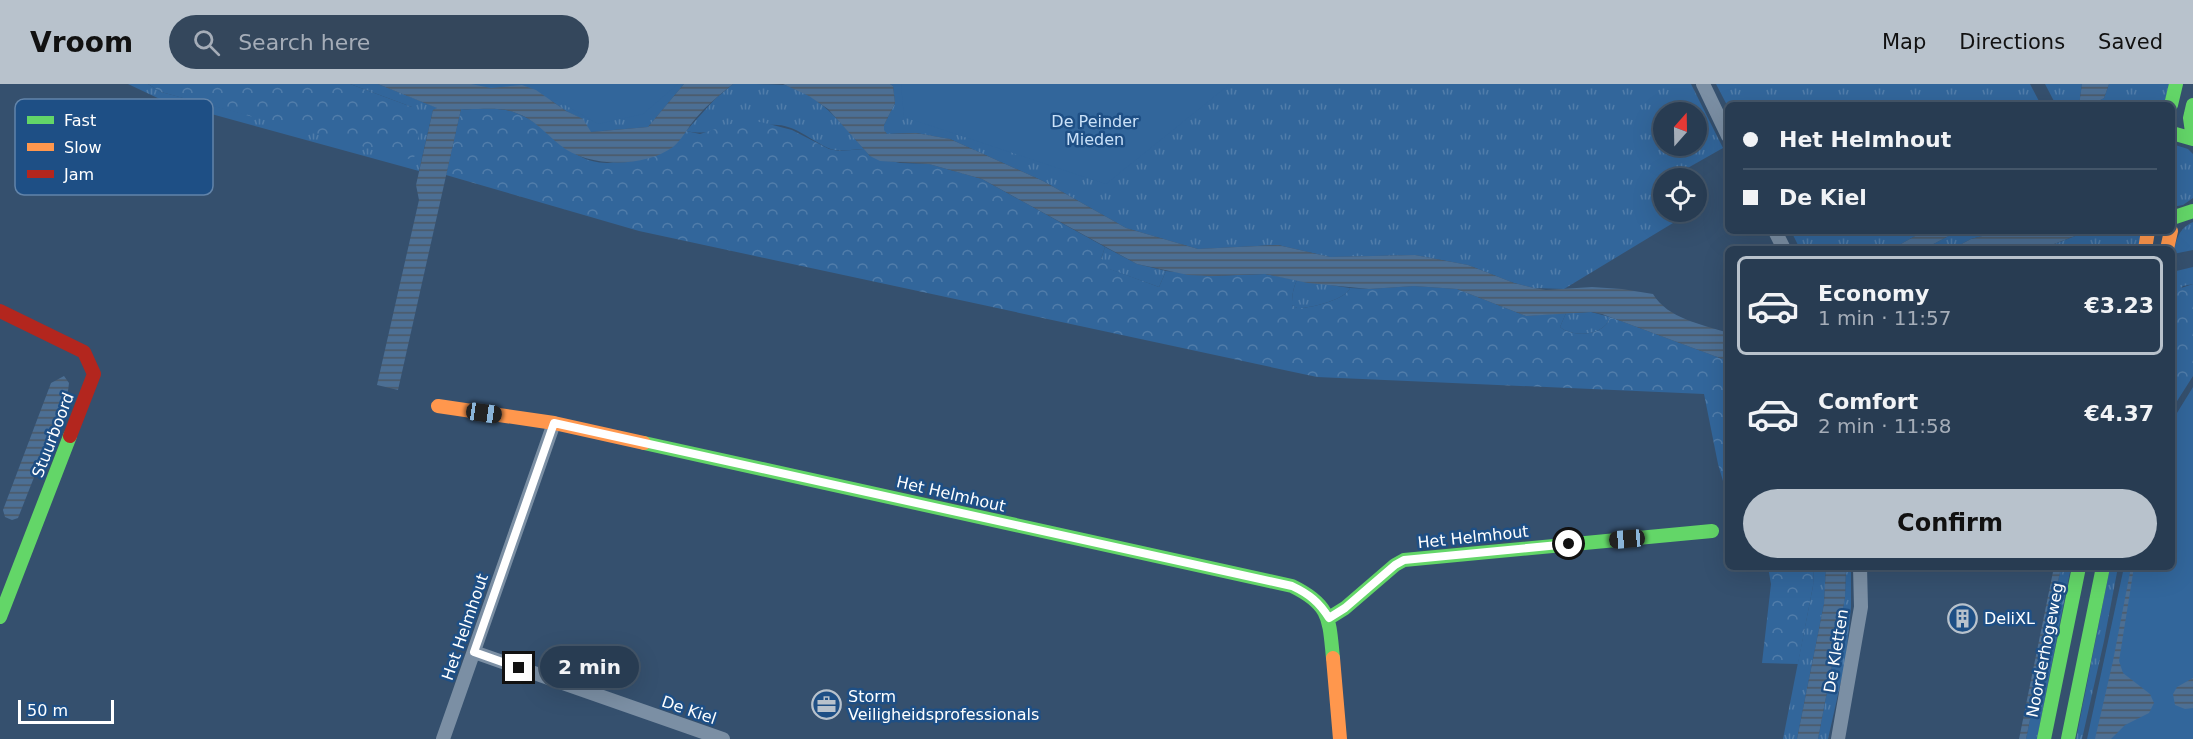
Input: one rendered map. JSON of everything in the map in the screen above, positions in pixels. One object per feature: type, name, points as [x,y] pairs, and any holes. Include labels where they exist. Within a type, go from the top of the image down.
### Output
[{"type":"street","points":[[1702,84],[1725,130]]},
{"type":"street","points":[[2172,102],[2176,84]]},
{"type":"street","points":[[2175,134],[2193,139],[2190,118],[2193,105]]},
{"type":"street","points":[[2175,223],[2193,211]]},
{"type":"street","name":"Stuurboord","points":[[0,311],[84,352],[94,374],[0,617]]},
{"type":"street","name":"Het Helmhout","points":[[438,406],[554,423],[1292,586],[1309,594],[1321,605],[1329,618],[1345,608],[1395,565],[1404,560],[1712,531]]},
{"type":"street","name":"Het Helmhout","points":[[443,739],[554,423]]},
{"type":"street","name":"De Kletten","points":[[1838,739],[1861,607],[1860,570]]},
{"type":"street","name":"Noorderhogeweg","points":[[2044,739],[2078,570]]},
{"type":"street","points":[[2068,739],[2102,570]]},
{"type":"street","points":[[1329,618],[1340,739]]},
{"type":"street","name":"De Kiel","points":[[474,652],[723,739]]},
{"type":"green space","points":[[128,84],[148,84],[161,92],[188,99],[160,99]]},
{"type":"green space","points":[[148,84],[350,84],[412,107],[420,114],[421,121],[415,155],[413,160],[213,106],[213,99],[187,99],[161,92]]},
{"type":"green space","points":[[350,84],[378,84],[438,108],[433,110],[419,171],[213,114],[213,106],[256,117],[412,107]]},
{"type":"green space","points":[[465,84],[678,84],[643,114],[598,124],[558,101],[498,95]]},
{"type":"green space","points":[[471,84],[684,84],[648,127],[590,132],[578,117],[536,90]]},
{"type":"green space","points":[[733,84],[785,85],[797,89],[809,95],[829,111],[864,149],[841,151],[832,149],[798,131],[778,125],[708,132],[686,131],[715,99]]},
{"type":"green space","points":[[890,84],[1691,84],[1700,102],[1653,102],[1653,156],[1707,156],[1707,116],[1723,148],[1688,168],[1653,168],[1653,222],[1675,222],[1564,289],[1534,288],[1514,283],[1468,265],[1415,255],[1330,257],[1278,245],[1198,249],[1126,228],[1043,181],[950,139],[916,133],[887,134],[884,131],[884,125],[895,103],[893,86]]},
{"type":"green space","name":"De Peinder Mieden","points":[[901,84],[1230,84],[1106,184],[904,117]]},
{"type":"green space","points":[[1716,84],[2030,84],[2039,102],[1725,102]]},
{"type":"green space","points":[[2045,84],[2082,84],[2079,102],[2054,102]]},
{"type":"green space","points":[[2109,84],[2169,84],[2165,102],[2097,102],[2104,98]]},
{"type":"green space","points":[[461,109],[496,109],[516,113],[539,126],[582,157],[594,162],[608,163],[645,151],[682,135],[686,131],[700,134],[731,124],[761,122],[792,130],[829,149],[839,151],[864,149],[870,156],[900,163],[929,164],[982,179],[1105,247],[1101,259],[1111,264],[1110,269],[1159,287],[1166,271],[1211,276],[1265,274],[1297,280],[1292,305],[1297,308],[1318,305],[1335,299],[1350,288],[1414,286],[1457,289],[1526,316],[1566,313],[1560,327],[1573,333],[1588,333],[1602,328],[1610,317],[1725,360],[1725,488],[1704,394],[1317,377],[639,231],[446,175]]},
{"type":"green space","points":[[2175,145],[2188,149],[2193,154],[2193,198],[2183,205],[2175,206]]},
{"type":"green space","points":[[2193,222],[2193,250],[2175,254],[2177,239]]},
{"type":"green space","points":[[1792,234],[1919,234],[1897,246],[1798,246]]},
{"type":"green space","points":[[1952,234],[1990,234],[1971,239],[1958,246],[1930,246]]},
{"type":"green space","points":[[2080,234],[2143,234],[2141,246],[2050,246]]},
{"type":"green space","points":[[1105,247],[1137,264],[1166,271],[1159,287],[1109,269],[1101,259]]},
{"type":"green space","points":[[2193,267],[2193,284],[2183,286],[2175,294],[2175,271]]},
{"type":"green space","points":[[1297,280],[1350,288],[1335,299],[1318,305],[1297,308],[1292,305]]},
{"type":"green space","points":[[2193,284],[2193,376],[2175,404],[2175,293],[2178,289]]},
{"type":"green space","points":[[1591,312],[1610,317],[1602,328],[1588,333],[1573,333],[1560,327],[1566,313]]},
{"type":"green space","points":[[2193,387],[2193,739],[2087,739],[2123,570],[2175,570],[2175,416]]},
{"type":"green space","points":[[1769,570],[1814,570],[1813,586],[1798,664],[1762,663],[1771,584]]},
{"type":"green space","points":[[1814,570],[1826,570],[1824,604],[1797,739],[1783,739],[1813,586]]},
{"type":"green space","points":[[1846,570],[1851,570],[1851,607],[1846,659],[1828,739],[1818,739],[1845,597]]},
{"type":"green space","points":[[2060,570],[2070,570],[2037,739],[2026,739]]},
{"type":"green space","points":[[2109,570],[2117,570],[2082,739],[2076,739]]},
{"type":"shaded area","points":[[378,84],[471,84],[491,88],[522,85],[536,90],[566,111],[583,119],[591,132],[648,127],[684,84],[733,84],[705,109],[673,147],[661,154],[632,162],[600,161],[572,153],[528,119],[510,111],[461,109],[398,390],[377,385],[419,200],[416,185],[433,110],[437,108]]},
{"type":"shaded area","points":[[783,84],[890,84],[893,86],[895,103],[884,125],[887,134],[916,133],[950,139],[1043,181],[1126,228],[1198,249],[1278,245],[1330,257],[1415,255],[1468,265],[1514,283],[1546,290],[1592,287],[1653,294],[1659,302],[1676,315],[1725,332],[1725,360],[1602,314],[1591,312],[1526,316],[1457,289],[1414,286],[1369,289],[1308,283],[1265,274],[1188,275],[1137,264],[982,179],[929,164],[880,161],[870,156],[828,109],[809,96]]},
{"type":"shaded area","points":[[2082,84],[2109,84],[2104,98],[2097,102],[2079,102]]},
{"type":"shaded area","points":[[1919,234],[1952,234],[1930,246],[1897,246]]},
{"type":"shaded area","points":[[1990,234],[2080,234],[2049,246],[1958,246],[1971,239]]},
{"type":"shaded area","points":[[64,376],[69,383],[68,391],[18,518],[12,520],[5,517],[3,510],[51,383]]},
{"type":"shaded area","points":[[1826,570],[1846,570],[1845,597],[1818,739],[1797,739],[1824,604]]},
{"type":"shaded area","points":[[2053,570],[2060,570],[2026,739],[2019,739]]},
{"type":"shaded area","points":[[2130,570],[2134,570],[2119,661],[2123,673],[2150,694],[2154,703],[2149,713],[2125,725],[2111,739],[2095,739]]},
{"type":"shaded area","points":[[2193,678],[2193,708],[2185,709],[2175,705],[2173,694],[2177,687]]},
{"type":"traffic: fast","points":[[2172,102],[2176,84]]},
{"type":"traffic: fast","points":[[2193,105],[2190,118],[2193,139]]},
{"type":"traffic: fast","points":[[2175,134],[2193,139]]},
{"type":"traffic: fast","points":[[2175,217],[2193,211]]},
{"type":"traffic: fast","points":[[0,617],[70,436]]},
{"type":"traffic: fast","points":[[644,443],[1292,586],[1314,600],[1326,614],[1333,658]]},
{"type":"traffic: fast","points":[[1329,618],[1345,608],[1395,565],[1404,560],[1712,531]]},
{"type":"traffic: fast","points":[[2044,739],[2078,570]]},
{"type":"traffic: fast","points":[[2068,739],[2102,570]]},
{"type":"traffic: slow","points":[[2146,246],[2148,234]]},
{"type":"traffic: slow","points":[[2168,246],[2170,234]]},
{"type":"traffic: slow","points":[[438,406],[554,423],[644,443]]},
{"type":"traffic: slow","points":[[1333,658],[1340,739]]},
{"type":"traffic: jam","points":[[0,311],[84,352],[94,374],[70,436]]},
{"type":"place","name":"DeliXL","points":[[1963,618]]},
{"type":"place","name":"Storm Veiligheidsprofessionals","points":[[827,705]]},
{"type":"route","points":[[519,668],[474,652],[554,423],[1292,586],[1309,594],[1321,605],[1329,618],[1345,608],[1395,565],[1404,560],[1569,544]]}]
